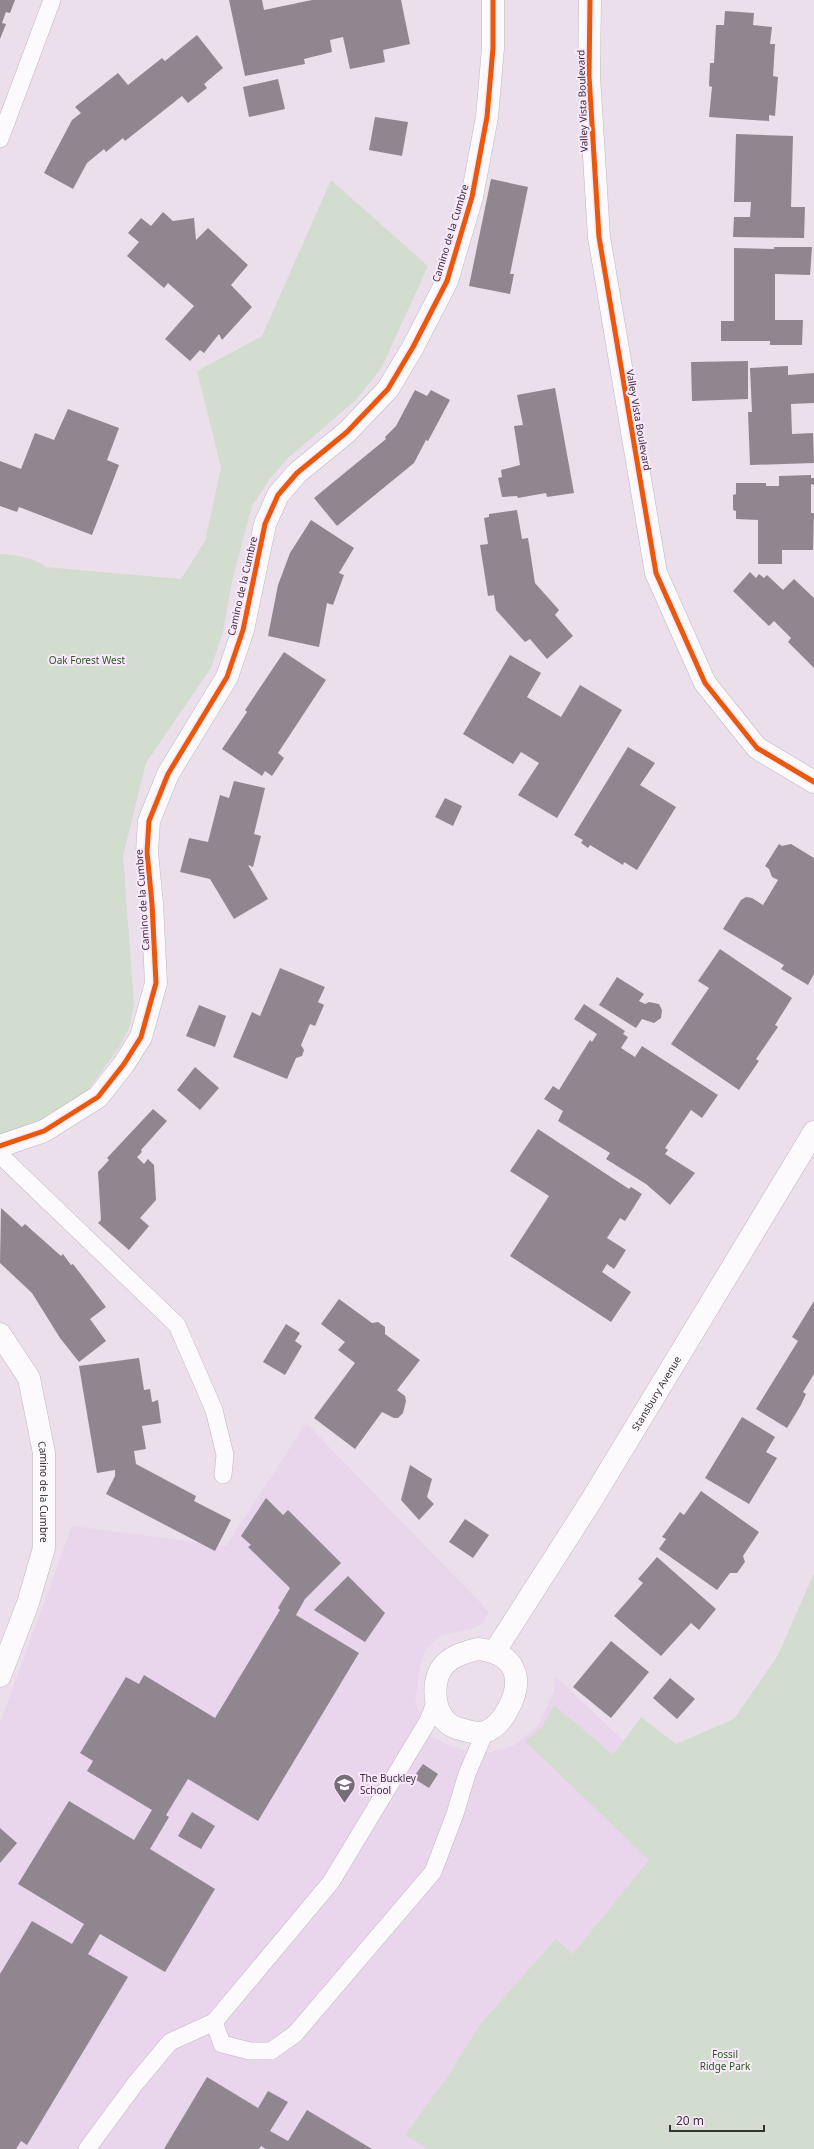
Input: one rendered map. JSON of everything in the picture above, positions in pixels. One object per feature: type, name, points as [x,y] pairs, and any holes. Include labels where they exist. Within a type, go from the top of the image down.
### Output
[{"type":"street","name":"Camino de la Cumbre","points":[[0,1146],[44,1131],[98,1096],[124,1064],[141,1037],[156,983],[152,904],[147,852],[149,821],[168,774],[227,678],[243,630],[265,524],[278,495],[297,473],[347,432],[388,389],[413,347],[447,281],[472,197],[487,118],[493,48],[493,0]]},
{"type":"street","name":"Valley Vista Boulevard","points":[[590,0],[589,76],[598,237],[656,572],[705,683],[758,748],[814,782]]},
{"type":"street","name":"Stansbury Avenue","points":[[495,1651],[591,1501],[814,1132]]},
{"type":"street","name":"Camino de la Cumbre","points":[[0,1334],[29,1378],[44,1453],[44,1548],[28,1603],[0,1676]]},
{"type":"street","points":[[478,1649],[495,1651],[510,1664],[516,1676],[518,1688],[505,1715],[496,1727],[485,1732],[476,1733],[452,1726],[444,1720],[435,1703],[437,1683],[444,1665],[454,1657],[466,1652],[478,1649]]},
{"type":"lane","points":[[0,139],[52,0]]},
{"type":"lane","points":[[0,1155],[177,1325],[214,1410],[225,1455],[223,1475]]},
{"type":"lane","points":[[87,2149],[135,2084],[170,2042],[214,2022],[331,1882],[428,1721],[435,1703]]},
{"type":"lane","points":[[214,2022],[222,2044],[250,2051],[271,2051],[295,2034],[433,1872],[455,1814],[467,1774],[485,1732]]},
{"type":"shaded area","name":"The Buckley School","points":[[306,1423],[489,1612],[483,1623],[472,1629],[441,1635],[426,1649],[420,1666],[415,1703],[428,1734],[446,1744],[466,1751],[491,1752],[513,1746],[538,1726],[554,1691],[555,1676],[746,1856],[567,2149],[0,2149],[0,1723],[72,1526],[226,1546]]},
{"type":"green space","name":"Oak Forest West","points":[[331,180],[428,266],[382,367],[356,400],[287,459],[269,480],[252,506],[232,581],[223,632],[211,668],[146,763],[123,856],[134,1004],[130,1026],[120,1046],[86,1093],[66,1114],[0,1137],[0,554],[30,559],[46,567],[181,579],[205,541],[221,468],[197,371],[262,336]]},
{"type":"green space","name":"Fossil Ridge Park","points":[[814,1573],[814,2149],[428,2149],[405,2135],[448,2076],[481,2023],[556,1939],[573,1954],[649,1860],[525,1741],[542,1727],[554,1705],[613,1755],[641,1717],[676,1744],[734,1719],[778,1655]]},
{"type":"building","points":[[0,0],[15,0],[10,13],[6,12],[2,23],[6,24],[0,39]]},
{"type":"building","points":[[229,0],[262,0],[264,10],[312,0],[401,0],[410,44],[383,50],[385,62],[350,69],[343,37],[330,40],[332,52],[304,59],[305,64],[245,76]]},
{"type":"building","points":[[725,11],[754,13],[753,25],[772,27],[770,44],[775,44],[773,76],[778,77],[775,116],[769,115],[769,121],[709,117],[712,87],[709,86],[710,63],[714,63],[716,25],[724,25]]},
{"type":"building","points":[[197,35],[223,68],[204,84],[207,88],[188,103],[182,96],[125,141],[123,138],[106,152],[104,149],[87,163],[73,189],[44,173],[72,120],[81,113],[75,107],[118,73],[128,85],[162,58],[165,61]]},
{"type":"building","points":[[278,79],[285,109],[249,117],[243,87]]},
{"type":"building","points":[[375,117],[408,122],[402,156],[369,150]]},
{"type":"building","points":[[736,134],[793,136],[791,207],[805,207],[804,238],[733,237],[734,217],[750,217],[751,202],[734,202]]},
{"type":"building","points":[[491,179],[528,187],[510,274],[514,274],[510,294],[469,286]]},
{"type":"building","points":[[163,212],[173,221],[194,218],[196,240],[208,228],[248,265],[231,285],[252,307],[222,340],[219,334],[204,353],[200,350],[190,361],[165,339],[194,306],[168,283],[164,288],[127,256],[139,242],[128,233],[141,218],[151,226]]},
{"type":"building","points":[[774,247],[812,247],[810,275],[775,274],[775,320],[803,320],[802,345],[770,345],[770,341],[721,341],[721,321],[734,321],[734,248],[774,249]]},
{"type":"building","points":[[748,361],[748,399],[692,401],[691,362]]},
{"type":"building","points":[[788,366],[788,375],[814,373],[814,403],[791,404],[792,434],[813,433],[814,463],[750,465],[748,412],[752,412],[750,368]]},
{"type":"building","points":[[555,388],[574,493],[547,497],[546,493],[518,498],[517,496],[502,497],[498,478],[502,477],[501,470],[520,465],[514,426],[523,425],[517,395]]},
{"type":"building","points":[[415,390],[427,396],[431,390],[450,400],[428,441],[426,440],[414,463],[337,526],[314,498],[386,439],[385,437],[396,426]]},
{"type":"building","points":[[68,409],[119,428],[107,460],[119,465],[92,535],[19,507],[17,512],[0,506],[0,461],[21,469],[35,433],[54,440]]},
{"type":"building","points":[[811,475],[811,478],[814,478],[814,485],[811,484],[811,513],[814,513],[813,550],[782,550],[782,564],[758,564],[758,520],[736,519],[736,511],[733,510],[733,495],[736,494],[736,483],[766,483],[766,486],[779,486],[779,476]]},
{"type":"building","points":[[517,510],[522,539],[528,538],[535,583],[559,610],[555,615],[573,636],[547,659],[530,639],[525,642],[496,610],[494,595],[488,596],[480,545],[488,544],[484,518],[489,517],[489,514]]},
{"type":"building","points":[[311,520],[354,548],[339,573],[344,575],[333,605],[327,603],[319,647],[268,636],[278,585],[290,553]]},
{"type":"building","points":[[750,572],[756,578],[759,574],[764,578],[767,575],[783,590],[794,579],[814,598],[814,668],[788,642],[791,638],[774,621],[769,626],[733,591]]},
{"type":"building","points":[[284,652],[326,680],[278,753],[284,758],[272,776],[265,771],[262,776],[222,749],[247,712],[245,710]]},
{"type":"building","points":[[510,655],[541,673],[527,697],[561,717],[580,685],[622,710],[557,818],[518,795],[539,763],[521,752],[513,764],[463,734]]},
{"type":"building","points":[[628,747],[655,763],[640,785],[676,807],[637,870],[624,862],[623,865],[590,845],[588,848],[581,843],[583,840],[574,835]]},
{"type":"building","points":[[234,781],[265,788],[254,834],[261,836],[253,867],[248,865],[268,899],[234,919],[210,879],[180,872],[189,838],[208,842],[220,795],[229,798]]},
{"type":"building","points":[[445,798],[462,806],[453,826],[435,817]]},
{"type":"building","points":[[779,844],[782,846],[791,844],[814,858],[814,974],[808,985],[781,969],[784,965],[723,929],[741,900],[746,897],[752,898],[763,905],[778,880],[772,877],[769,869],[765,866]]},
{"type":"building","points":[[720,949],[792,998],[775,1025],[778,1027],[756,1059],[759,1061],[739,1090],[671,1044],[709,988],[698,981]]},
{"type":"building","points":[[280,968],[325,987],[318,1002],[324,1005],[315,1026],[310,1024],[301,1045],[304,1050],[302,1056],[296,1058],[287,1079],[233,1057],[252,1012],[260,1016]]},
{"type":"building","points":[[617,977],[644,994],[639,1001],[645,1004],[649,1002],[659,1004],[662,1010],[661,1018],[654,1023],[642,1019],[636,1028],[599,1005]]},
{"type":"building","points":[[584,1004],[625,1031],[623,1034],[628,1037],[621,1048],[635,1057],[642,1046],[718,1095],[702,1118],[691,1110],[665,1148],[668,1150],[665,1154],[695,1173],[670,1205],[646,1184],[606,1159],[610,1153],[558,1121],[563,1111],[544,1099],[553,1086],[559,1090],[590,1040],[592,1042],[597,1034],[574,1019]]},
{"type":"building","points":[[199,1005],[226,1016],[215,1047],[186,1036]]},
{"type":"building","points":[[195,1067],[219,1088],[200,1110],[177,1090]]},
{"type":"building","points":[[153,1109],[167,1121],[141,1150],[142,1152],[137,1157],[144,1164],[148,1159],[154,1165],[156,1200],[140,1218],[149,1226],[129,1250],[98,1223],[101,1220],[98,1172],[109,1160],[107,1158]]},
{"type":"building","points":[[538,1129],[629,1189],[631,1187],[642,1194],[625,1221],[620,1218],[607,1238],[626,1250],[614,1269],[607,1264],[602,1272],[631,1292],[611,1322],[510,1256],[549,1196],[510,1171]]},
{"type":"building","points":[[1,1208],[22,1227],[25,1224],[61,1256],[63,1254],[71,1265],[73,1264],[106,1307],[90,1319],[106,1341],[79,1362],[60,1338],[32,1293],[0,1263]]},
{"type":"building","points":[[339,1299],[372,1323],[378,1322],[385,1327],[385,1334],[420,1360],[397,1390],[405,1396],[406,1401],[403,1413],[398,1418],[394,1418],[382,1412],[355,1449],[314,1418],[355,1363],[338,1350],[345,1342],[321,1324]]},
{"type":"building","points":[[814,1301],[814,1374],[803,1392],[806,1394],[801,1405],[787,1428],[756,1409],[798,1341],[792,1337]]},
{"type":"building","points":[[286,1324],[300,1333],[295,1341],[302,1346],[285,1375],[263,1362]]},
{"type":"building","points":[[139,1358],[144,1390],[150,1389],[152,1402],[158,1400],[161,1423],[142,1426],[146,1449],[134,1451],[136,1464],[196,1496],[194,1501],[231,1520],[215,1551],[106,1494],[115,1476],[115,1470],[97,1473],[79,1366]]},
{"type":"building","points":[[742,1417],[775,1437],[766,1452],[777,1458],[749,1504],[705,1478]]},
{"type":"building","points":[[410,1465],[432,1479],[427,1497],[434,1504],[419,1520],[401,1500]]},
{"type":"building","points":[[701,1491],[759,1532],[743,1556],[745,1562],[737,1573],[730,1573],[717,1590],[659,1549],[666,1539],[662,1537],[680,1512],[684,1515]]},
{"type":"building","points":[[266,1498],[283,1515],[288,1510],[341,1563],[305,1599],[296,1615],[359,1653],[258,1821],[188,1779],[166,1815],[169,1817],[150,1849],[215,1889],[165,1972],[100,1934],[88,1954],[128,1977],[27,2145],[21,2141],[16,2149],[0,2149],[0,1974],[32,1921],[72,1944],[84,1924],[18,1884],[69,1801],[134,1840],[152,1810],[87,1771],[93,1761],[80,1753],[126,1677],[139,1684],[144,1675],[215,1718],[280,1610],[278,1608],[290,1588],[248,1547],[251,1545],[241,1536]]},
{"type":"building","points":[[465,1519],[489,1535],[473,1558],[449,1542]]},
{"type":"building","points":[[657,1557],[716,1609],[699,1630],[691,1623],[661,1656],[614,1616],[643,1583],[638,1579]]},
{"type":"building","points":[[348,1576],[385,1613],[365,1642],[314,1610]]},
{"type":"building","points":[[611,1641],[649,1672],[611,1718],[573,1687]]},
{"type":"building","points":[[670,1678],[695,1699],[677,1719],[653,1698]]},
{"type":"building","points":[[423,1764],[438,1774],[429,1788],[413,1778]]},
{"type":"building","points":[[192,1812],[215,1826],[201,1849],[178,1836]]},
{"type":"building","points":[[0,1828],[17,1843],[0,1863]]},
{"type":"building","points":[[207,2077],[258,2108],[268,2091],[288,2102],[270,2131],[288,2141],[307,2110],[372,2149],[266,2149],[261,2146],[259,2149],[164,2149]]},
{"type":"cycle path","points":[[0,1146],[44,1131],[98,1097],[124,1064],[141,1037],[156,983],[152,904],[147,852],[149,821],[168,774],[227,677],[243,630],[265,524],[278,495],[297,473],[347,432],[388,389],[413,347],[447,281],[472,197],[487,117],[493,48],[493,0]]},
{"type":"cycle path","points":[[590,0],[589,76],[599,237],[656,573],[705,683],[757,748],[814,782]]},
{"type":"place","name":"The Buckley School","points":[[345,1804]]}]
